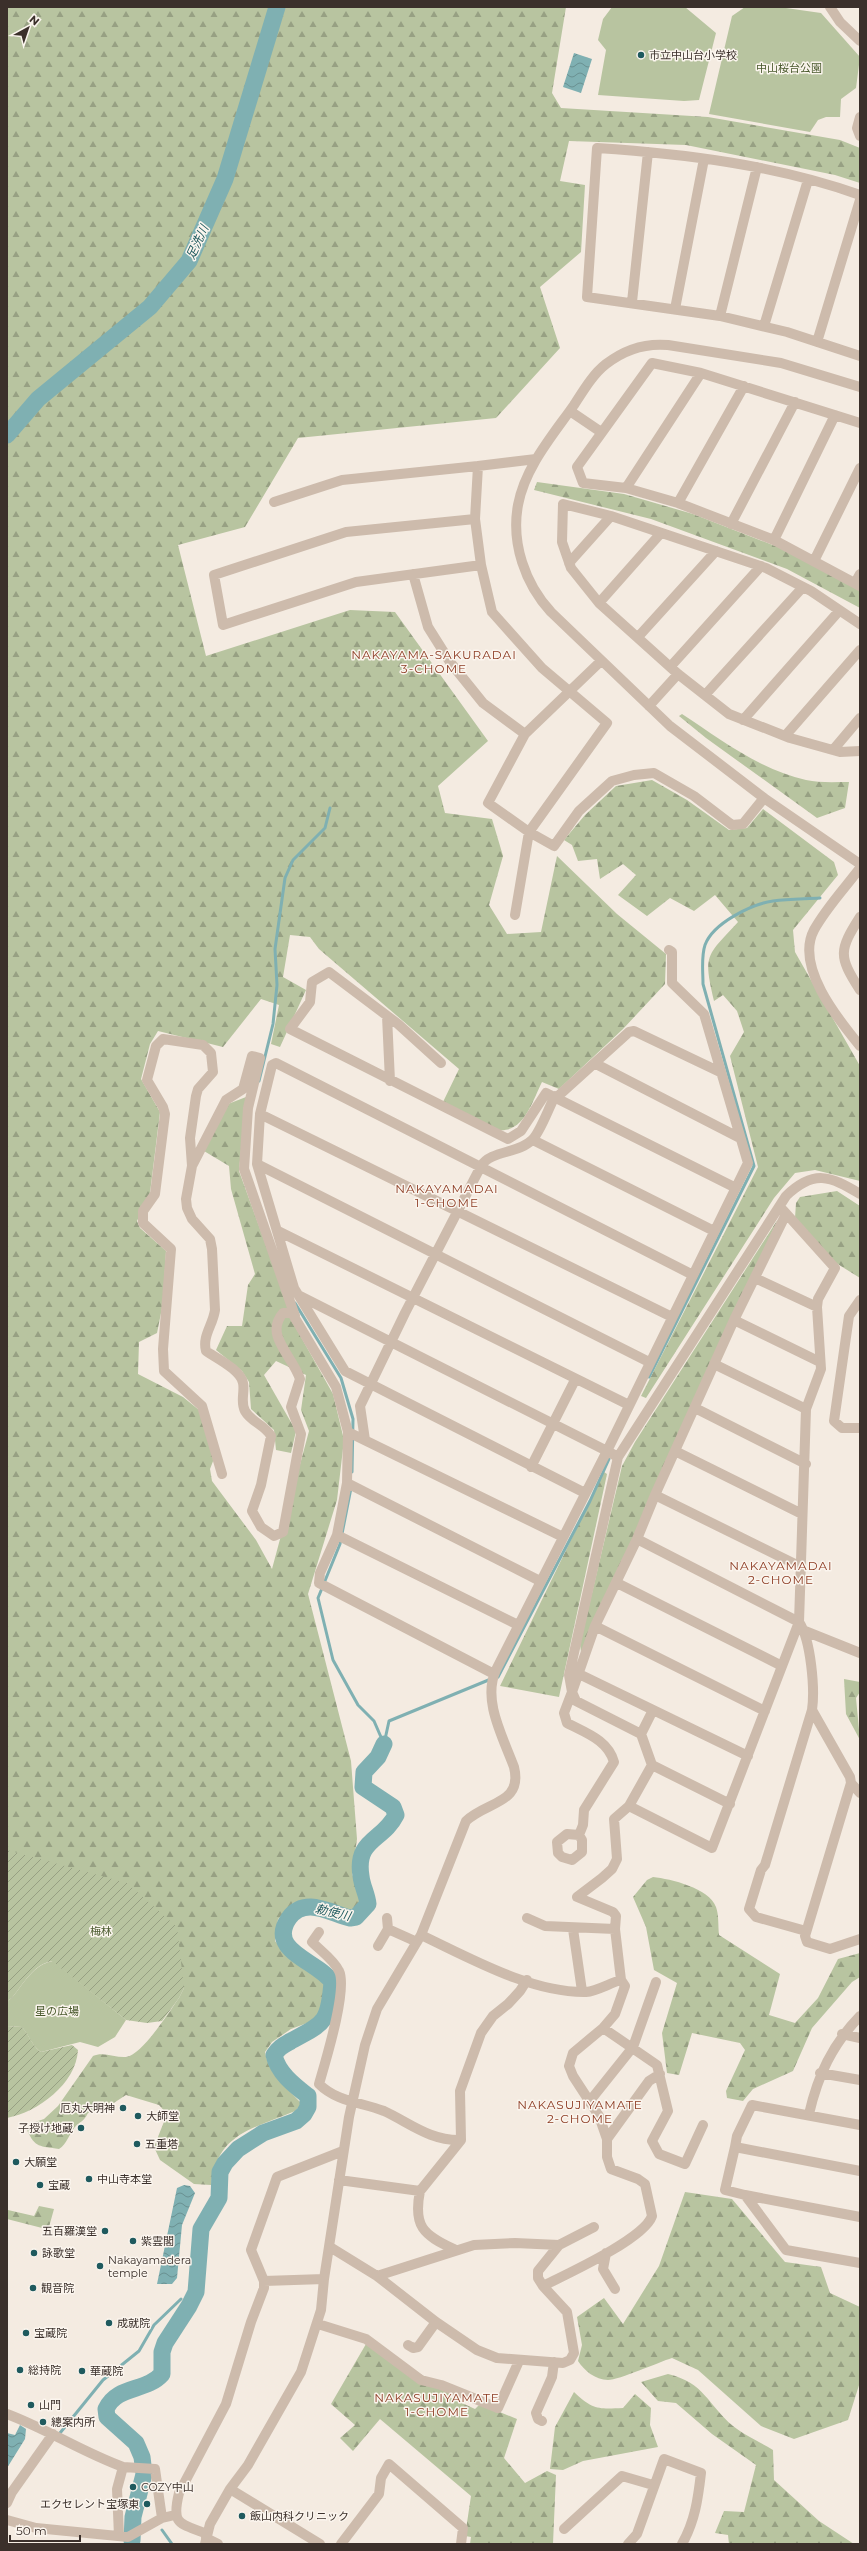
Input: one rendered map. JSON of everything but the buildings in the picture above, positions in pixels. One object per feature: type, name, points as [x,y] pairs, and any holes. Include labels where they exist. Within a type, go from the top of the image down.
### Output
[{"type":"street","points":[[830,7],[840,22],[860,41]]},
{"type":"street","points":[[860,116],[857,128],[860,136]]},
{"type":"street","points":[[860,195],[824,182],[808,180],[757,167],[648,152],[597,148],[587,297],[632,302],[720,316],[764,326],[860,356]]},
{"type":"street","points":[[632,302],[648,152]]},
{"type":"street","points":[[675,309],[704,159]]},
{"type":"street","points":[[720,316],[757,167]]},
{"type":"street","points":[[764,326],[808,180]]},
{"type":"street","points":[[817,342],[860,200]]},
{"type":"street","points":[[860,387],[781,363],[656,344],[630,350],[604,365],[570,411],[536,459],[524,485],[518,505],[518,537],[525,571],[541,602],[649,706],[717,764],[860,864]]},
{"type":"street","points":[[858,581],[814,561],[774,540],[678,503],[626,488],[583,483],[578,467],[601,432],[652,363],[700,373],[860,423]]},
{"type":"street","points":[[626,488],[700,373]]},
{"type":"street","points":[[678,503],[744,386]]},
{"type":"street","points":[[731,524],[795,402]]},
{"type":"street","points":[[570,411],[601,432]]},
{"type":"street","points":[[774,540],[835,415]]},
{"type":"street","points":[[274,502],[342,480],[536,459]]},
{"type":"street","points":[[478,466],[475,519],[480,565],[492,612],[542,668],[607,723],[529,832],[515,915]]},
{"type":"street","points":[[814,561],[860,468]]},
{"type":"street","points":[[860,624],[803,587],[761,566],[611,516],[563,504],[562,542],[569,563],[599,603],[671,666],[678,674],[729,714],[743,720],[785,736],[833,750],[860,751]]},
{"type":"street","points":[[569,563],[611,516]]},
{"type":"street","points":[[475,519],[346,532],[214,575],[223,625],[356,582],[480,565]]},
{"type":"street","points":[[599,603],[661,533]]},
{"type":"street","points":[[638,637],[716,551]]},
{"type":"street","points":[[671,666],[761,566]]},
{"type":"street","points":[[413,574],[428,627],[450,662],[483,703],[525,734]]},
{"type":"street","points":[[705,695],[803,587]]},
{"type":"street","points":[[743,720],[839,611]]},
{"type":"street","points":[[785,736],[860,650]]},
{"type":"street","points":[[602,661],[525,734],[488,803],[529,832],[554,846],[579,811],[612,781],[634,774],[654,773],[669,780],[732,825],[743,824],[764,798]]},
{"type":"street","points":[[649,706],[678,674]]},
{"type":"street","points":[[833,750],[860,718]]},
{"type":"street","points":[[860,868],[820,921],[808,949],[810,967],[816,979],[836,1014],[860,1046]]},
{"type":"street","points":[[860,917],[845,940],[843,954],[850,974],[860,990]]},
{"type":"street","points":[[206,2539],[210,2524],[230,2489],[242,2474],[296,2381],[318,2324],[322,2310],[324,2278],[352,2101],[364,2045],[377,2009],[419,1938],[466,1821],[475,1813],[507,1798],[514,1788],[516,1776],[514,1766],[491,1698],[490,1684],[540,1581],[607,1451],[649,1362],[748,1163],[738,1137],[704,1014],[672,983],[672,952],[669,950]]},
{"type":"street","points":[[441,1063],[387,1016],[329,972],[312,982],[310,1002],[290,1030],[390,1082],[508,1139],[521,1131],[546,1093],[736,1188]]},
{"type":"street","points":[[387,1016],[390,1082]]},
{"type":"street","points":[[365,1440],[360,1406],[413,1297],[485,1160],[516,1149],[533,1140],[556,1097],[596,1064],[630,1032],[634,1031],[720,1072]]},
{"type":"street","points":[[192,1166],[190,1138],[196,1096],[198,1089],[213,1072],[211,1053],[202,1045],[163,1039],[156,1046],[147,1080],[163,1107],[165,1114],[155,1194],[143,1211],[144,1223],[172,1249],[163,1349],[164,1371],[202,1406],[222,1474]]},
{"type":"street","points":[[295,1316],[292,1313],[283,1313],[276,1322],[275,1332],[300,1379],[290,1407],[301,1434],[283,1532],[274,1536],[261,1527],[252,1511],[261,1485],[271,1436],[267,1429],[245,1412],[243,1406],[243,1382],[240,1377],[206,1351],[205,1336],[214,1320],[215,1310],[212,1249],[210,1239],[192,1218],[187,1208],[187,1183],[192,1166],[226,1100],[243,1089],[252,1056],[276,1063],[693,1275]]},
{"type":"street","points":[[260,1058],[248,1108],[244,1168],[295,1316],[336,1387],[348,1432],[347,1483],[337,1535],[320,1573],[319,1583],[494,1674]]},
{"type":"street","points":[[276,1063],[272,1066],[260,1114],[257,1164],[294,1288],[345,1371],[531,1467],[585,1493]]},
{"type":"street","points":[[596,1064],[738,1137]]},
{"type":"street","points":[[260,1114],[458,1210],[672,1317]]},
{"type":"street","points":[[533,1140],[714,1231]]},
{"type":"street","points":[[257,1164],[649,1362]]},
{"type":"street","points":[[730,1804],[652,1765],[641,1734],[576,1701],[572,1692],[569,1675],[618,1457],[779,1205],[795,1187],[813,1178],[832,1178],[860,1194]]},
{"type":"street","points":[[629,1806],[712,1848],[799,1622],[802,1514],[806,1464],[806,1409],[821,1369],[817,1307],[818,1298],[835,1268],[779,1205]]},
{"type":"street","points":[[579,1835],[583,1825],[584,1810],[614,1762],[611,1752],[604,1744],[567,1723],[564,1713],[595,1626],[637,1540],[654,1495],[734,1320],[786,1214]]},
{"type":"street","points":[[278,1231],[413,1297],[575,1380],[628,1405]]},
{"type":"street","points":[[755,1278],[817,1307]]},
{"type":"street","points":[[300,1296],[392,1341],[618,1457]]},
{"type":"street","points":[[860,1300],[857,1309],[849,1316],[834,1421],[842,1428],[860,1428]]},
{"type":"street","points":[[734,1320],[820,1362]]},
{"type":"street","points":[[714,1364],[806,1409]]},
{"type":"street","points":[[531,1467],[575,1380]]},
{"type":"street","points":[[695,1408],[806,1464]]},
{"type":"street","points":[[348,1432],[563,1537]]},
{"type":"street","points":[[675,1451],[802,1514]]},
{"type":"street","points":[[347,1483],[540,1581]]},
{"type":"street","points":[[654,1495],[801,1567]]},
{"type":"street","points":[[337,1535],[518,1625]]},
{"type":"street","points":[[637,1540],[799,1622],[805,1631],[813,1700],[812,1710],[765,1865],[761,1870],[749,1909],[756,1917],[806,1931]]},
{"type":"street","points":[[617,1583],[782,1666]]},
{"type":"street","points":[[595,1626],[765,1711]]},
{"type":"street","points":[[805,1631],[860,1653]]},
{"type":"street","points":[[579,1674],[748,1756]]},
{"type":"street","points":[[641,1734],[653,1710]]},
{"type":"street","points":[[812,1710],[850,1777],[851,1783],[805,1936],[807,1942],[830,1949],[860,1939]]},
{"type":"street","points":[[543,2286],[606,2253],[646,2225],[652,2216],[645,2184],[638,2179],[611,2169],[608,2165],[607,2140],[599,2116],[573,2076],[569,2066],[570,2059],[584,2042],[603,2028],[615,2014],[625,1986],[621,1980],[615,1928],[616,1916],[613,1912],[577,1897],[612,1869],[617,1860],[614,1819],[629,1806],[652,1765]]},
{"type":"street","points":[[851,1783],[860,1793]]},
{"type":"street","points":[[378,1946],[388,1929],[387,1918]]},
{"type":"street","points":[[527,1918],[545,1926],[573,1929],[615,1928]]},
{"type":"street","points":[[388,1929],[419,1938],[545,1987],[591,1991],[621,1980]]},
{"type":"street","points":[[573,1929],[582,1991]]},
{"type":"street","points":[[319,1932],[312,1942],[335,1964],[340,1972],[342,1986],[331,2043],[319,2084],[335,2097],[384,2111],[425,2134],[440,2139],[461,2140]]},
{"type":"street","points":[[454,2249],[438,2242],[424,2231],[418,2218],[420,2191],[461,2140],[460,2091],[481,2032],[493,2016],[512,2000],[527,1980]]},
{"type":"street","points":[[589,2102],[633,2047],[656,1982]]},
{"type":"street","points":[[809,2114],[820,2073],[842,2034],[860,2016]]},
{"type":"street","points":[[603,2028],[633,2047],[657,2065],[668,2111],[652,2141],[659,2154],[685,2164],[703,2125]]},
{"type":"street","points":[[842,2034],[860,2038]]},
{"type":"street","points":[[820,2073],[860,2080]]},
{"type":"street","points":[[607,2140],[649,2081],[660,2074]]},
{"type":"street","points":[[860,2125],[809,2114],[752,2105],[737,2136],[724,2190],[860,2217]]},
{"type":"street","points":[[735,2147],[860,2171]]},
{"type":"street","points":[[218,2544],[206,2539],[182,2524],[175,2515],[179,2493],[226,2404],[264,2282],[251,2250],[276,2177],[343,2151]]},
{"type":"street","points":[[339,2180],[420,2191]]},
{"type":"street","points":[[745,2195],[786,2250],[860,2263]]},
{"type":"street","points":[[330,2247],[377,2276],[436,2322],[477,2350],[497,2358],[520,2361],[564,2363],[570,2360],[574,2350],[567,2312],[543,2286],[538,2278],[538,2271],[559,2245],[594,2227]]},
{"type":"street","points":[[377,2276],[454,2249],[494,2243],[559,2245]]},
{"type":"street","points":[[606,2253],[603,2269],[615,2289]]},
{"type":"street","points":[[264,2282],[324,2278]]},
{"type":"street","points":[[408,2345],[413,2348],[418,2347],[436,2322]]},
{"type":"street","points":[[318,2324],[366,2339],[421,2380],[441,2385],[498,2408],[520,2361]]},
{"type":"street","points":[[542,2421],[538,2419],[536,2413],[552,2377],[554,2362]]},
{"type":"street","points":[[7,2414],[53,2434],[78,2449],[123,2467],[155,2469],[162,2518]]},
{"type":"street","points":[[7,2503],[12,2492],[53,2434]]},
{"type":"street","points":[[628,2544],[640,2527],[653,2485],[664,2459],[700,2473],[698,2503],[687,2542]]},
{"type":"street","points":[[341,2544],[379,2494],[380,2478],[389,2464],[463,2528],[462,2544]]},
{"type":"street","points":[[123,2467],[117,2489],[128,2536]]},
{"type":"street","points":[[564,2529],[622,2476],[653,2485]]},
{"type":"street","points":[[230,2489],[320,2544]]},
{"type":"street","points":[[7,2520],[36,2528],[128,2536],[162,2518],[175,2515]]},
{"type":"green space","points":[[7,7],[566,7],[552,93],[561,108],[708,117],[840,140],[860,148],[860,183],[835,175],[686,145],[569,141],[560,181],[585,185],[581,252],[540,287],[560,348],[496,418],[298,438],[245,527],[178,545],[206,656],[350,610],[395,612],[488,741],[438,786],[445,813],[492,819],[503,856],[489,905],[507,934],[541,932],[557,856],[617,914],[666,954],[665,984],[623,1029],[559,1089],[542,1082],[526,1115],[514,1127],[507,1130],[498,1130],[443,1102],[459,1069],[319,949],[310,937],[290,935],[283,977],[306,990],[280,1047],[271,1044],[279,1005],[261,999],[223,1047],[158,1031],[150,1044],[141,1079],[160,1112],[150,1193],[137,1221],[140,1228],[166,1251],[163,1303],[157,1333],[139,1342],[138,1374],[183,1397],[199,1410],[215,1456],[210,1469],[212,1481],[256,1540],[272,1569],[309,1431],[301,1410],[306,1375],[276,1361],[264,1375],[296,1431],[291,1453],[276,1450],[274,1430],[251,1409],[249,1382],[242,1371],[216,1350],[227,1326],[242,1326],[248,1285],[255,1274],[231,1189],[229,1166],[204,1151],[228,1104],[246,1097],[239,1171],[296,1328],[333,1394],[344,1440],[337,1500],[308,1594],[351,1761],[357,1839],[352,1874],[361,1896],[361,1905],[352,1912],[306,1900],[293,1903],[278,1919],[275,1941],[287,1956],[321,1977],[326,1987],[323,2010],[318,2019],[291,2029],[272,2042],[265,2052],[270,2067],[283,2085],[300,2102],[300,2106],[295,2111],[252,2129],[229,2143],[221,2154],[215,2168],[211,2185],[194,2184],[160,2160],[154,2147],[167,2114],[159,2105],[126,2095],[106,2108],[88,2113],[75,2127],[59,2149],[39,2145],[33,2140],[27,2130],[29,2124],[44,2119],[58,2106],[93,2056],[105,2054],[126,2057],[140,2049],[162,2022],[179,1998],[184,1988],[7,1912]]},
{"type":"green space","points":[[612,7],[685,7],[716,33],[699,100],[684,101],[598,95],[606,50],[598,40],[603,19]]},
{"type":"green space","name":"中山桜台公園","points":[[745,7],[786,8],[821,13],[860,57],[856,88],[841,99],[840,117],[826,117],[818,120],[810,132],[709,114],[732,16]]},
{"type":"green space","points":[[537,482],[624,494],[693,514],[788,551],[860,591],[860,608],[787,569],[651,519],[534,490]]},
{"type":"green space","points":[[682,714],[741,753],[773,769],[811,781],[849,782],[845,808],[817,818],[706,738],[679,716]]},
{"type":"green space","points":[[652,780],[687,800],[729,830],[747,828],[763,809],[834,862],[838,875],[793,930],[795,952],[860,1066],[860,1181],[815,1170],[795,1173],[774,1198],[646,1398],[641,1396],[758,1167],[730,1056],[744,1032],[737,1011],[723,995],[714,1001],[708,965],[713,950],[738,922],[715,895],[694,911],[670,898],[647,916],[618,895],[636,875],[623,864],[600,879],[597,859],[578,861],[572,845],[564,840],[585,815],[616,786]]},
{"type":"green space","points":[[837,1191],[860,1206],[860,1278],[836,1263],[795,1218],[796,1203],[800,1197]]},
{"type":"green space","points":[[778,1219],[581,1652],[580,1644],[622,1466],[635,1442]]},
{"type":"green space","points":[[604,1472],[607,1474],[559,1697],[500,1686]]},
{"type":"green space","points":[[844,1679],[860,1682],[860,1692],[856,1698],[860,1740],[846,1714]]},
{"type":"green space","name":"梅林","points":[[7,1850],[127,1883],[177,1927],[184,1988],[179,1998],[162,2021],[147,2023],[126,2020],[52,1961],[34,1970],[12,1998],[7,2001]]},
{"type":"green space","points":[[653,1877],[679,1882],[706,1895],[712,1900],[717,1910],[719,1935],[780,1974],[769,2015],[795,2023],[818,1998],[838,1959],[860,1953],[860,1977],[852,1982],[812,2028],[793,2071],[753,2089],[743,2101],[727,2098],[726,2091],[745,2050],[740,2043],[692,2033],[679,2075],[667,2073],[662,2033],[677,1983],[654,1970],[646,1927],[633,1897],[647,1880]]},
{"type":"green space","name":"星の広場","points":[[53,1961],[126,2020],[115,2037],[98,2047],[80,2042],[41,2052],[35,2047],[22,2027],[7,2026],[7,2001],[12,1998],[35,1970],[46,1963]]},
{"type":"green space","points":[[7,2026],[22,2027],[41,2052],[72,2045],[78,2050],[76,2062],[63,2085],[43,2103],[19,2115],[7,2118]]},
{"type":"green space","points":[[685,2192],[732,2199],[785,2262],[821,2267],[830,2293],[860,2307],[860,2382],[848,2420],[794,2439],[761,2426],[698,2370],[672,2358],[630,2374],[608,2380],[603,2380],[594,2376],[583,2368],[578,2361],[582,2345],[577,2317],[604,2298],[623,2324],[659,2266]]},
{"type":"green space","points":[[39,2206],[54,2209],[49,2227],[46,2229],[7,2219],[8,2210],[34,2216]]},
{"type":"green space","points":[[366,2344],[451,2391],[451,2398],[475,2409],[480,2404],[517,2419],[504,2458],[525,2483],[547,2471],[556,2475],[553,2544],[470,2544],[471,2537],[465,2536],[471,2496],[380,2419],[353,2451],[340,2438],[355,2425],[331,2404]]},
{"type":"green space","points":[[668,2374],[690,2383],[705,2395],[724,2418],[733,2426],[773,2450],[774,2480],[819,2521],[854,2544],[729,2544],[728,2535],[715,2533],[724,2511],[744,2512],[756,2465],[712,2434],[676,2403],[658,2401],[641,2382]]},
{"type":"green space","points":[[574,2392],[591,2405],[602,2408],[623,2408],[635,2394],[651,2408],[650,2425],[658,2447],[583,2461],[563,2470],[550,2469],[555,2427]]},
{"type":"water","points":[[574,53],[592,59],[581,93],[563,87]]},
{"type":"water","points":[[184,2185],[190,2186],[195,2193],[182,2225],[177,2278],[172,2284],[157,2284],[177,2188]]},
{"type":"water","points":[[20,2425],[26,2429],[25,2439],[7,2468],[7,2433],[15,2435]]},
{"type":"waterway","name":"足洗川","points":[[7,435],[38,399],[150,307],[189,261],[225,179],[277,7]]},
{"type":"waterway","points":[[259,1081],[273,1024],[277,985],[275,949],[285,878],[293,860],[325,828],[330,808]]},
{"type":"waterway","points":[[649,1377],[754,1166],[703,984],[703,959],[705,945],[709,937],[716,929],[724,922],[744,910],[773,901],[820,898]]},
{"type":"waterway","points":[[295,1303],[341,1378],[353,1419],[352,1472]]},
{"type":"waterway","points":[[498,1677],[590,1501],[609,1459]]},
{"type":"waterway","points":[[351,1488],[340,1544],[318,1598],[333,1660],[358,1705],[374,1721],[384,1744]]},
{"type":"waterway","points":[[384,1744],[389,1721],[491,1679]]},
{"type":"waterway","name":"勅使川","points":[[132,2541],[133,2517],[144,2474],[142,2457],[136,2443],[107,2417],[106,2409],[111,2401],[117,2396],[124,2392],[148,2384],[162,2374],[162,2352],[165,2343],[189,2306],[196,2292],[201,2229],[219,2198],[220,2172],[225,2163],[238,2149],[263,2133],[296,2121],[304,2114],[308,2107],[308,2096],[292,2083],[283,2073],[274,2055],[282,2046],[311,2030],[323,2020],[327,2014],[329,2006],[332,1982],[289,1947],[284,1939],[284,1929],[289,1918],[295,1911],[302,1908],[318,1908],[350,1918],[356,1917],[368,1904],[361,1876],[360,1864],[362,1855],[371,1841],[391,1824],[396,1815],[393,1807],[363,1787],[364,1772],[378,1757],[384,1744]]},
{"type":"waterway","points":[[60,2433],[103,2380],[139,2351],[154,2325],[181,2299]]},
{"type":"waterway","points":[[162,2530],[172,2544]]},
{"type":"place","name":"市立中山台小学校","points":[[641,55]]},
{"type":"place","name":"厄丸大明神","points":[[123,2108]]},
{"type":"place","name":"大師堂","points":[[138,2116]]},
{"type":"place","name":"子授け地蔵","points":[[81,2128]]},
{"type":"place","name":"五重塔","points":[[137,2144]]},
{"type":"place","name":"大願堂","points":[[16,2162]]},
{"type":"place","name":"中山寺本堂","points":[[89,2179]]},
{"type":"place","name":"宝蔵","points":[[40,2185]]},
{"type":"place","name":"五百羅漢堂","points":[[105,2231]]},
{"type":"place","name":"紫雲閣","points":[[133,2241]]},
{"type":"place","name":"詠歌堂","points":[[34,2253]]},
{"type":"place","name":"Nakayamadera temple","points":[[100,2266]]},
{"type":"place","name":"観音院","points":[[33,2288]]},
{"type":"place","name":"成就院","points":[[109,2323]]},
{"type":"place","name":"宝蔵院","points":[[26,2333]]},
{"type":"place","name":"総持院","points":[[20,2370]]},
{"type":"place","name":"華蔵院","points":[[82,2371]]},
{"type":"place","name":"山門","points":[[31,2405]]},
{"type":"place","name":"總案内所","points":[[43,2422]]},
{"type":"place","name":"COZY中山","points":[[133,2487]]},
{"type":"place","name":"エクセレント宝塚東","points":[[147,2504]]},
{"type":"place","name":"飯山内科クリニック","points":[[242,2516]]},
{"type":"district","name":"NAKAYAMA-SAKURADAI 3-CHOME","points":[[434,661]]},
{"type":"district","name":"NAKAYAMADAI 1-CHOME","points":[[447,1195]]},
{"type":"district","name":"NAKAYAMADAI 2-CHOME","points":[[781,1572]]},
{"type":"district","name":"NAKASUJIYAMATE 2-CHOME","points":[[580,2111]]},
{"type":"district","name":"NAKASUJIYAMATE 1-CHOME","points":[[437,2404]]}]
